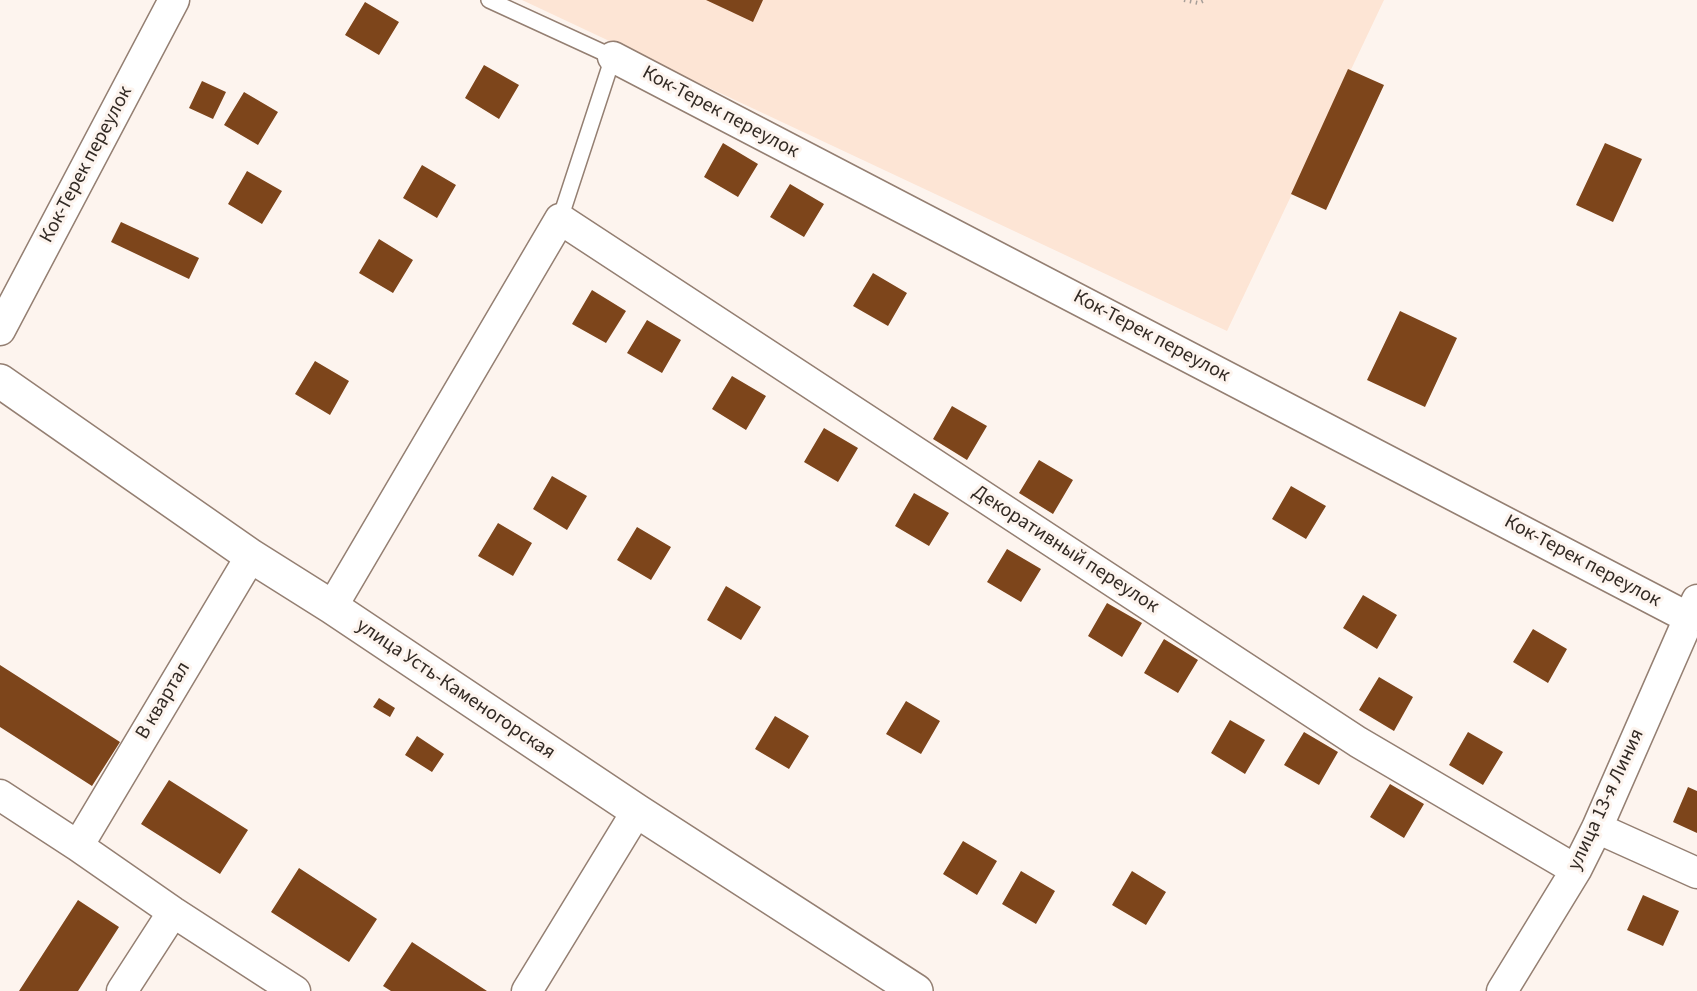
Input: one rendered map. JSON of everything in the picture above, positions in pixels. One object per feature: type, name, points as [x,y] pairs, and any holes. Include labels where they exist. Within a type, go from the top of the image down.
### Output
[{"type":"street","name":"Кок-Терек переулок","points":[[0,330],[174,0]]},
{"type":"street","name":"Кок-Терек переулок","points":[[613,57],[1693,609]]},
{"type":"street","points":[[332,608],[560,219]]},
{"type":"street","name":"Декоративный переулок","points":[[560,219],[1358,742],[1576,870]]},
{"type":"street","name":"улица Усть-Каменогорская","points":[[0,381],[251,556],[637,811],[916,991]]},
{"type":"street","name":"В квартал","points":[[78,846],[251,556]]},
{"type":"street","name":"улица 13-я Линия","points":[[1502,991],[1576,870],[1597,828],[1693,609]]},
{"type":"street","points":[[0,795],[78,846],[278,986]]},
{"type":"street","points":[[527,991],[637,811]]},
{"type":"street","points":[[1597,828],[1697,873]]},
{"type":"street","points":[[122,991],[173,912]]},
{"type":"lane","points":[[489,0],[613,57],[560,219]]},
{"type":"path","points":[[1184,0],[1198,3],[1205,0]]},
{"type":"shaded area","points":[[522,0],[1384,0],[1227,331]]},
{"type":"building","points":[[706,0],[763,0],[753,22]]},
{"type":"building","points":[[365,2],[399,22],[379,55],[345,35]]},
{"type":"building","points":[[484,65],[519,85],[499,119],[465,98]]},
{"type":"building","points":[[1348,69],[1384,85],[1326,210],[1291,194]]},
{"type":"building","points":[[202,81],[226,92],[213,119],[189,108]]},
{"type":"building","points":[[244,92],[278,112],[258,145],[224,125]]},
{"type":"building","points":[[723,143],[758,164],[738,197],[704,177]]},
{"type":"building","points":[[1605,143],[1642,159],[1613,222],[1576,205]]},
{"type":"building","points":[[422,165],[456,185],[437,218],[403,198]]},
{"type":"building","points":[[247,171],[282,191],[262,224],[228,204]]},
{"type":"building","points":[[790,184],[824,204],[804,237],[770,217]]},
{"type":"building","points":[[121,222],[199,258],[189,279],[111,242]]},
{"type":"building","points":[[379,239],[413,260],[393,293],[359,273]]},
{"type":"building","points":[[873,273],[907,293],[888,326],[853,306]]},
{"type":"building","points":[[592,290],[626,311],[606,343],[572,324]]},
{"type":"building","points":[[1400,311],[1457,338],[1425,407],[1367,380]]},
{"type":"building","points":[[647,320],[681,340],[662,373],[627,353]]},
{"type":"building","points":[[315,361],[349,381],[330,415],[295,394]]},
{"type":"building","points":[[732,376],[766,396],[746,430],[712,409]]},
{"type":"building","points":[[952,406],[987,426],[967,460],[933,439]]},
{"type":"building","points":[[824,428],[858,448],[838,482],[804,462]]},
{"type":"building","points":[[1039,460],[1073,480],[1053,514],[1019,493]]},
{"type":"building","points":[[552,476],[587,496],[567,530],[533,509]]},
{"type":"building","points":[[1291,486],[1326,506],[1306,539],[1272,519]]},
{"type":"building","points":[[914,493],[949,513],[929,546],[895,526]]},
{"type":"building","points":[[498,523],[532,543],[513,576],[478,556]]},
{"type":"building","points":[[637,527],[671,547],[651,580],[617,560]]},
{"type":"building","points":[[1007,549],[1041,569],[1021,602],[987,582]]},
{"type":"building","points":[[726,586],[761,607],[741,640],[707,620]]},
{"type":"building","points":[[1363,595],[1397,615],[1377,649],[1343,628]]},
{"type":"building","points":[[1107,603],[1142,623],[1122,657],[1088,636]]},
{"type":"building","points":[[1533,629],[1567,649],[1548,683],[1513,662]]},
{"type":"building","points":[[1164,639],[1198,660],[1178,693],[1144,673]]},
{"type":"building","points":[[0,665],[120,742],[92,786],[0,727]]},
{"type":"building","points":[[1379,677],[1413,697],[1394,731],[1359,710]]},
{"type":"building","points":[[379,698],[395,708],[390,717],[373,707]]},
{"type":"building","points":[[906,701],[940,721],[921,754],[886,734]]},
{"type":"building","points":[[775,716],[809,736],[789,769],[755,749]]},
{"type":"building","points":[[1230,720],[1265,740],[1245,774],[1211,753]]},
{"type":"building","points":[[1304,732],[1338,752],[1319,785],[1284,765]]},
{"type":"building","points":[[1468,732],[1503,752],[1483,785],[1449,765]]},
{"type":"building","points":[[417,736],[444,754],[432,772],[405,755]]},
{"type":"building","points":[[169,780],[248,830],[220,874],[141,824]]},
{"type":"building","points":[[1390,784],[1424,804],[1404,838],[1370,817]]},
{"type":"building","points":[[1688,787],[1697,791],[1697,833],[1673,822]]},
{"type":"building","points":[[963,841],[997,861],[977,895],[943,874]]},
{"type":"building","points":[[299,868],[377,919],[349,962],[271,912]]},
{"type":"building","points":[[1021,871],[1055,891],[1036,924],[1002,904]]},
{"type":"building","points":[[1132,871],[1166,892],[1146,925],[1112,905]]},
{"type":"building","points":[[1643,895],[1679,911],[1663,946],[1627,930]]},
{"type":"building","points":[[78,900],[119,927],[78,991],[19,991]]},
{"type":"building","points":[[412,942],[487,991],[391,991],[383,986]]}]
